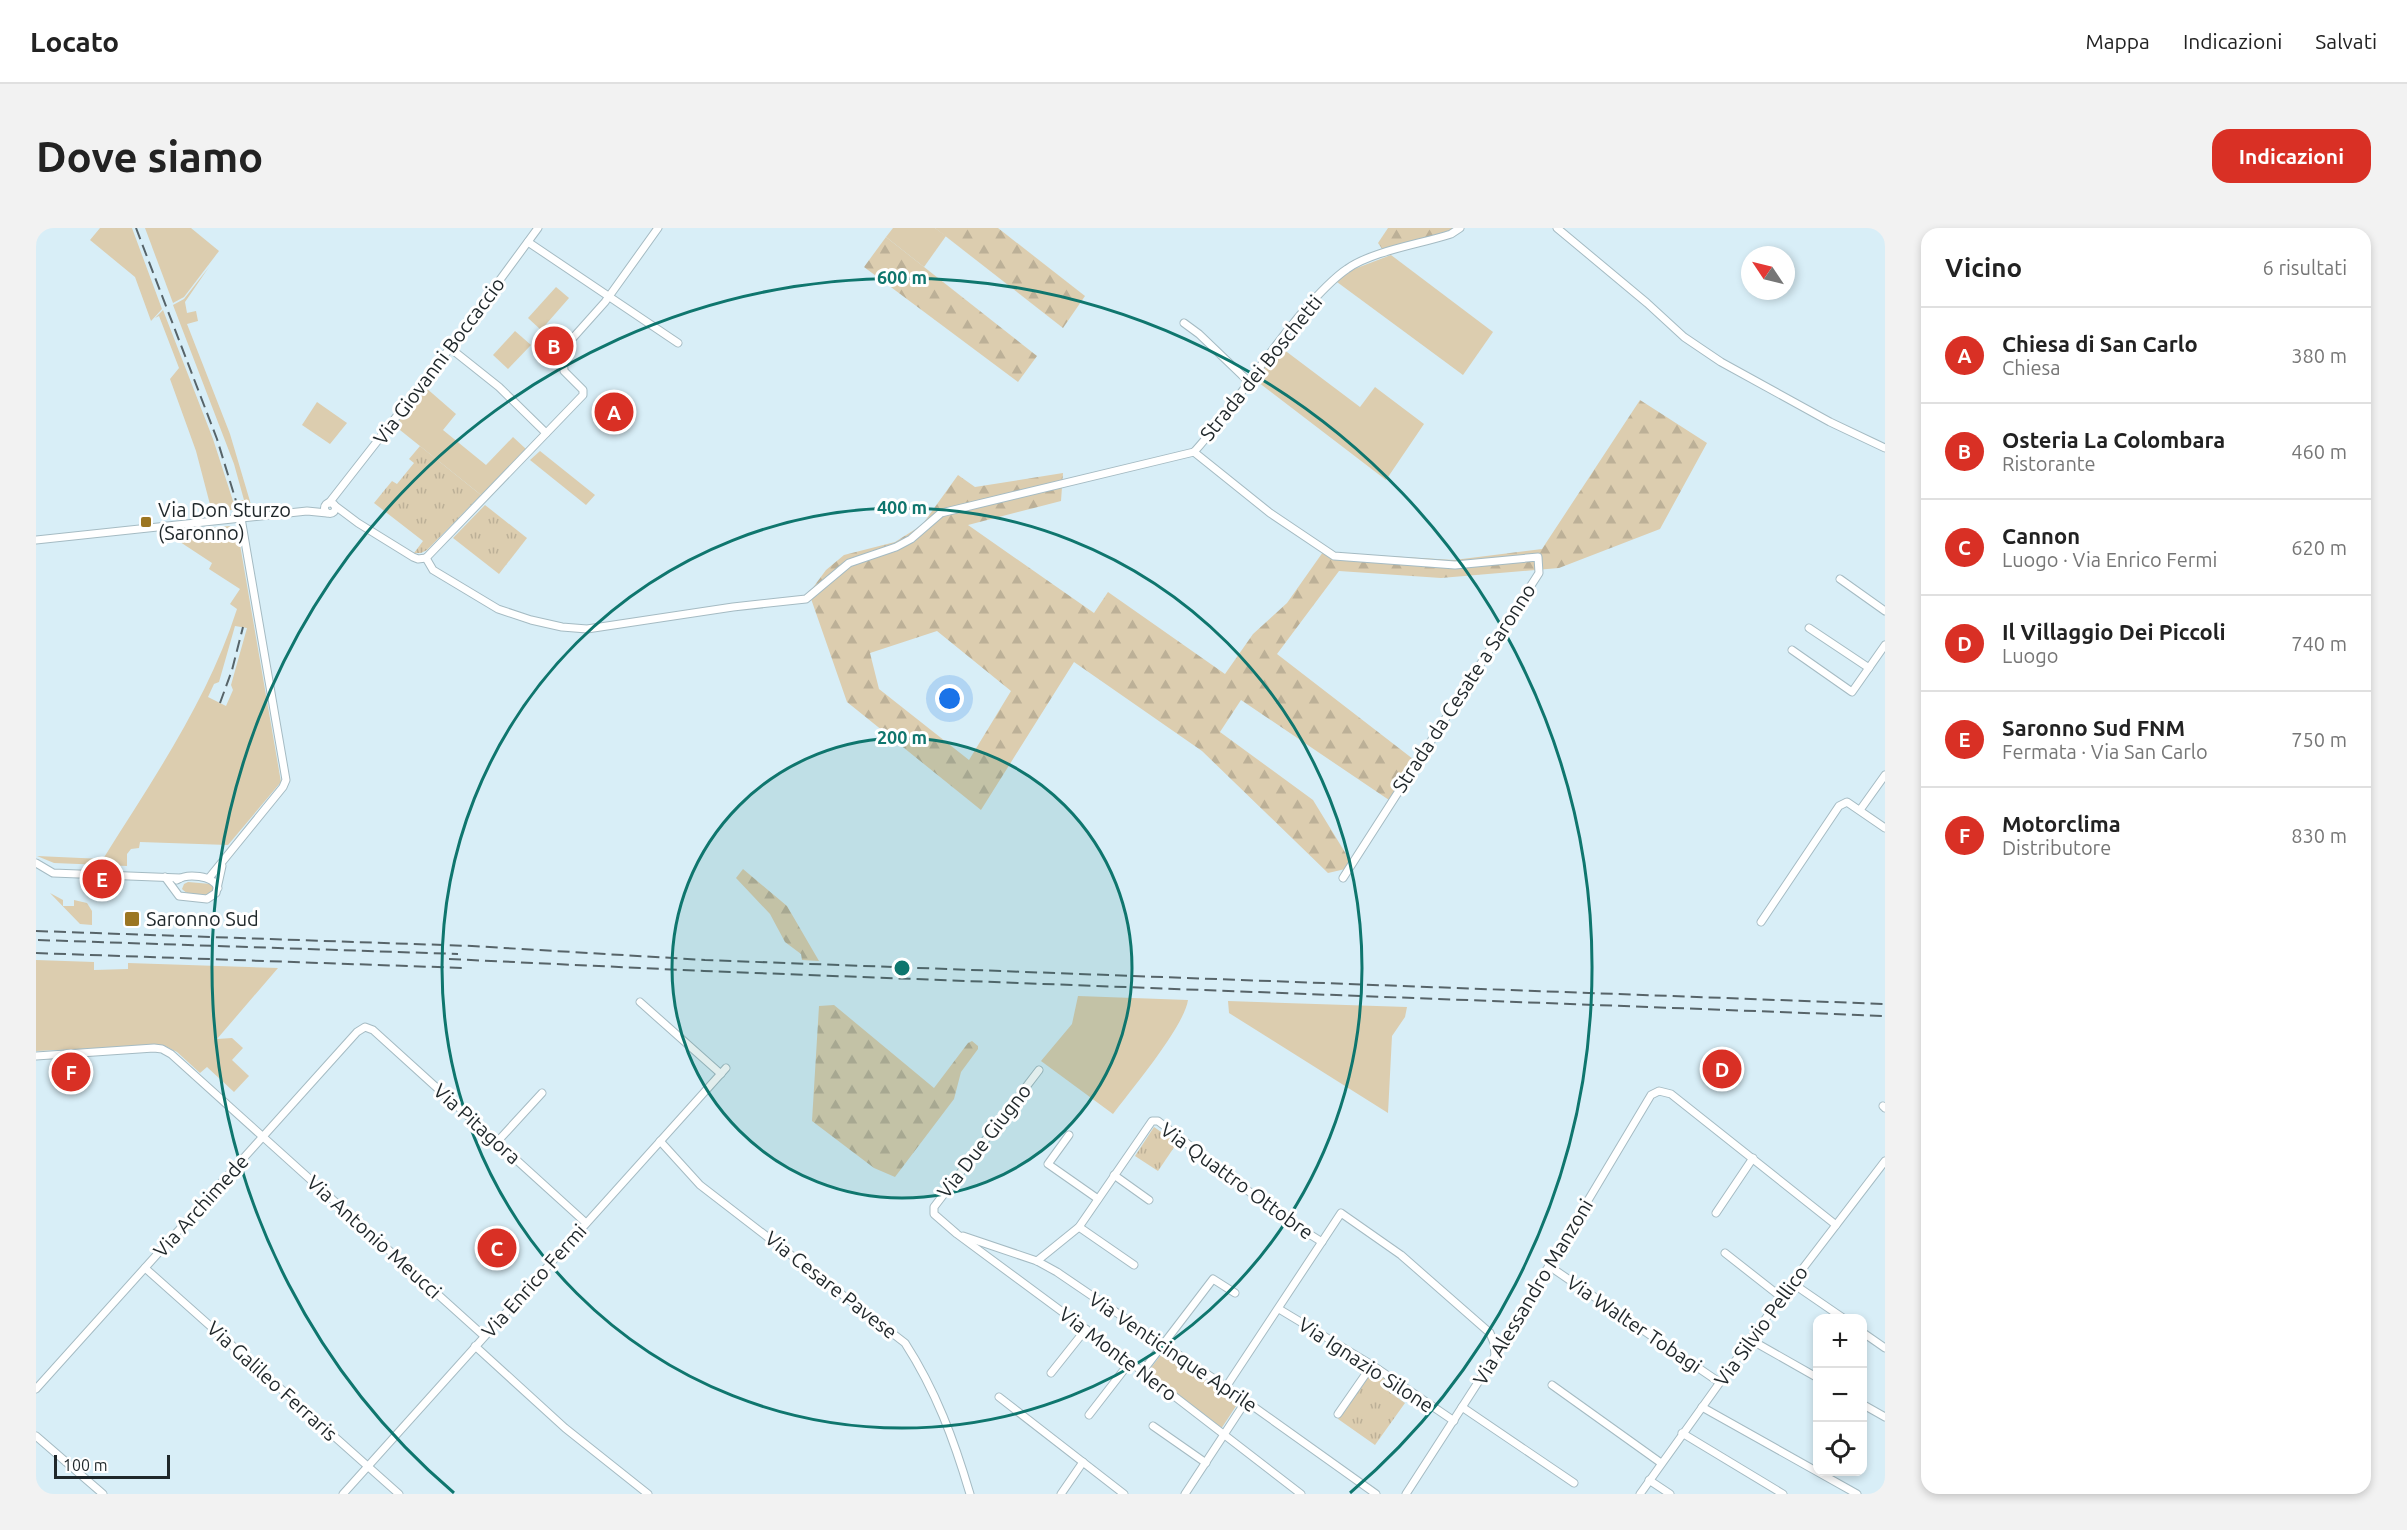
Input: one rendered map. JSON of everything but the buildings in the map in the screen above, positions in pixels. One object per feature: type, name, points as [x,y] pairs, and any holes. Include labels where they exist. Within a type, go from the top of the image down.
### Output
[{"type":"street","name":"Via Giovanni Boccaccio","points":[[329,513],[335,510],[331,504],[337,492],[450,348],[538,228]]},
{"type":"street","points":[[36,540],[307,511],[331,504],[413,557],[426,558],[584,394],[583,390],[564,371],[563,350],[605,302],[658,228]]},
{"type":"street","name":"Strada dei Boschetti","points":[[1194,452],[1216,427],[1293,323],[1319,294],[1348,268],[1389,251],[1451,234],[1460,228]]},
{"type":"street","points":[[1557,228],[1647,303],[1684,338],[1721,362],[1830,422],[1885,448]]},
{"type":"street","points":[[528,242],[678,343]]},
{"type":"street","points":[[1184,323],[1199,334],[1248,381]]},
{"type":"street","points":[[450,348],[499,387],[546,433]]},
{"type":"street","points":[[426,558],[433,570],[498,609],[562,627],[587,628],[733,607],[800,601],[849,563],[911,539],[941,513],[1194,452]]},
{"type":"street","name":"Strada da Cesate a Saronno","points":[[1194,452],[1270,513],[1334,556],[1455,565],[1538,557],[1539,573],[1343,878]]},
{"type":"street","points":[[307,511],[329,513],[358,523]]},
{"type":"street","points":[[209,878],[283,787],[286,780],[241,518]]},
{"type":"street","points":[[1840,579],[1885,611]]},
{"type":"street","points":[[1809,628],[1869,668]]},
{"type":"street","points":[[1791,650],[1852,692],[1885,645]]},
{"type":"street","points":[[1860,810],[1885,775]]},
{"type":"street","points":[[1761,922],[1839,806],[1847,802],[1885,828]]},
{"type":"street","points":[[36,863],[53,873],[209,878],[218,888]]},
{"type":"street","points":[[164,876],[183,897],[207,899],[213,896],[218,888],[222,864]]},
{"type":"street","points":[[175,888],[180,878]]},
{"type":"street","name":"Via Enrico Fermi","points":[[343,1494],[723,1071],[640,1002]]},
{"type":"street","name":"Via Archimede","points":[[36,1389],[357,1032],[367,1027]]},
{"type":"street","name":"Via Pitagora","points":[[367,1027],[586,1223]]},
{"type":"street","name":"Via Antonio Meucci","points":[[36,1056],[162,1049],[176,1058],[484,1336]]},
{"type":"street","name":"Via Due Giugno","points":[[934,1214],[934,1207],[1039,1070]]},
{"type":"street","name":"Via Alessandro Manzoni","points":[[1407,1494],[1495,1356],[1651,1095],[1659,1091],[1671,1094],[1753,1158]]},
{"type":"street","points":[[497,1142],[542,1093]]},
{"type":"street","name":"Via Quattro Ottobre","points":[[1114,1175],[1152,1122],[1158,1121],[1282,1217],[1322,1242]]},
{"type":"street","points":[[1069,1134],[1048,1164],[1098,1198]]},
{"type":"street","name":"Via Cesare Pavese","points":[[660,1141],[700,1185],[905,1343],[924,1372],[942,1409],[956,1444],[970,1494]]},
{"type":"street","points":[[1716,1213],[1753,1158],[1836,1225]]},
{"type":"street","name":"Via Silvio Pellico","points":[[1640,1494],[1781,1297],[1885,1161]]},
{"type":"street","points":[[1037,1261],[1079,1227],[1114,1175],[1149,1200]]},
{"type":"street","points":[[1226,1387],[1341,1213],[1401,1255],[1490,1333],[1495,1356]]},
{"type":"street","name":"Via Monte Nero","points":[[934,1214],[957,1234],[1130,1362],[1301,1494]]},
{"type":"street","points":[[1079,1227],[1134,1265]]},
{"type":"street","name":"Via Venticinque Aprile","points":[[957,1234],[1037,1261],[1226,1387],[1376,1494]]},
{"type":"street","points":[[1725,1253],[1781,1297]]},
{"type":"street","name":"Via Walter Tobagi","points":[[1549,1266],[1719,1382]]},
{"type":"street","name":"Via Galileo Ferraris","points":[[145,1268],[399,1494]]},
{"type":"street","points":[[1142,1372],[1213,1279],[1235,1293]]},
{"type":"street","points":[[1792,1283],[1837,1314]]},
{"type":"street","name":"Via Ignazio Silone","points":[[1279,1309],[1372,1365],[1454,1421]]},
{"type":"street","points":[[1051,1373],[1086,1329]]},
{"type":"street","points":[[1867,1335],[1885,1348]]},
{"type":"street","points":[[1751,1340],[1813,1375]]},
{"type":"street","points":[[476,1346],[565,1428],[648,1494]]},
{"type":"street","points":[[1089,1415],[1130,1362]]},
{"type":"street","points":[[1338,1414],[1372,1365]]},
{"type":"street","points":[[1552,1384],[1661,1463]]},
{"type":"street","points":[[999,1397],[1124,1494]]},
{"type":"street","points":[[1185,1494],[1246,1401]]},
{"type":"street","points":[[1867,1406],[1885,1417]]},
{"type":"street","points":[[1462,1407],[1574,1483]]},
{"type":"street","points":[[1702,1407],[1857,1494]]},
{"type":"street","points":[[1153,1426],[1206,1463]]},
{"type":"street","points":[[1682,1433],[1783,1494]]},
{"type":"street","points":[[36,1436],[103,1494]]},
{"type":"street","points":[[1060,1494],[1083,1462]]},
{"type":"street","points":[[1649,1480],[1670,1494]]},
{"type":"green space","points":[[100,228],[132,228],[162,309],[151,321],[135,277],[90,240]]},
{"type":"green space","points":[[145,228],[191,228],[219,251],[184,297],[173,303]]},
{"type":"green space","points":[[893,228],[935,228],[946,236],[924,267],[886,237]]},
{"type":"green space","points":[[935,228],[998,228],[1085,296],[1063,328]]},
{"type":"green space","points":[[1388,228],[1455,228],[1429,238],[1383,250],[1378,243]]},
{"type":"green space","points":[[886,237],[1037,356],[1018,382],[864,267]]},
{"type":"green space","points":[[1391,255],[1493,332],[1463,375],[1337,282],[1349,271]]},
{"type":"green space","points":[[209,267],[185,302],[187,313],[196,311],[198,321],[187,324],[230,434],[252,508],[212,512],[196,451],[170,379],[179,368],[159,316],[155,318],[163,310],[213,439],[233,501],[244,500],[234,464],[173,305],[184,299]]},
{"type":"green space","points":[[556,287],[569,298],[541,330],[528,318]]},
{"type":"green space","points":[[515,331],[531,345],[508,369],[493,355]]},
{"type":"green space","points":[[1279,346],[1360,407],[1375,387],[1424,424],[1386,480],[1254,379]]},
{"type":"green space","points":[[425,387],[456,414],[443,430],[486,465],[513,437],[526,449],[481,495],[395,426]]},
{"type":"green space","points":[[1640,400],[1707,443],[1660,529],[1559,568],[1441,578],[1339,571],[1277,654],[1413,759],[1389,800],[1241,700],[1220,732],[1313,800],[1354,867],[1328,873],[1202,751],[1074,662],[981,810],[847,702],[809,593],[826,570],[844,555],[895,542],[922,525],[958,475],[975,487],[1063,473],[1061,501],[968,525],[1094,613],[1108,592],[1225,674],[1253,634],[1287,603],[1323,552],[1454,560],[1542,549]],"holes":[[[937,631],[1011,691],[969,760],[879,689],[870,653]]]},
{"type":"green space","points":[[317,402],[347,423],[330,444],[302,425]]},
{"type":"green space","points":[[420,446],[481,495],[427,550],[414,553],[423,541],[374,503],[392,481],[397,484],[414,463],[409,459]]},
{"type":"green space","points":[[540,451],[595,495],[586,505],[530,460]]},
{"type":"green space","points":[[485,505],[527,538],[499,574],[453,538]]},
{"type":"green space","points":[[229,526],[235,528],[238,533],[281,782],[228,845],[140,842],[139,848],[131,849],[127,854],[127,866],[54,863],[37,856],[103,859],[160,769],[195,707],[225,643],[237,609],[230,604],[240,589],[209,569],[212,563],[171,536],[169,532]],"holes":[[[235,626],[247,628],[231,685],[233,690],[226,706],[208,697],[214,684],[219,682]]]},
{"type":"green space","points":[[743,869],[787,906],[819,961],[802,960],[801,954],[785,942],[770,914],[736,878]]},
{"type":"green space","points":[[188,882],[211,884],[214,892],[202,895],[189,894],[182,889]]},
{"type":"green space","points":[[50,893],[63,900],[63,906],[74,906],[74,900],[87,903],[92,911],[92,925],[80,924]]},
{"type":"green space","points":[[36,960],[94,962],[94,970],[128,969],[128,963],[278,968],[217,1039],[232,1038],[243,1048],[232,1060],[249,1076],[234,1092],[207,1067],[200,1073],[177,1052],[163,1045],[36,1051]]},
{"type":"green space","points":[[1078,996],[1188,1000],[1167,1042],[1113,1114],[1041,1061],[1072,1024]]},
{"type":"green space","points":[[1228,1001],[1407,1007],[1405,1017],[1392,1036],[1388,1113],[1229,1013]]},
{"type":"green space","points":[[834,1005],[934,1088],[968,1043],[972,1041],[978,1046],[961,1072],[954,1099],[895,1177],[874,1168],[812,1121],[819,1006]]},
{"type":"green space","points":[[1154,1127],[1177,1143],[1158,1171],[1135,1156]]},
{"type":"green space","points":[[1164,1351],[1238,1403],[1221,1429],[1147,1373]]},
{"type":"green space","points":[[1373,1370],[1393,1384],[1388,1391],[1405,1403],[1375,1445],[1338,1419]]},
{"type":"railway","points":[[136,228],[217,439],[236,501]]},
{"type":"railway","points":[[220,703],[232,670],[243,627]]},
{"type":"railway","points":[[36,931],[472,946],[705,960],[1885,1004]]},
{"type":"railway","points":[[38,940],[458,954]]},
{"type":"railway","points":[[36,953],[464,968]]},
{"type":"railway","points":[[449,959],[704,971],[1885,1016]]},
{"type":"place","name":"Osteria La Colombara","points":[[554,346]]},
{"type":"place","name":"Chiesa di San Carlo","points":[[614,412]]},
{"type":"place","name":"Via Don Sturzo (Saronno)","points":[[146,522]]},
{"type":"place","name":"Saronno Sud FNM","points":[[102,879]]},
{"type":"place","name":"Saronno Sud","points":[[132,919]]},
{"type":"place","name":"Il Villaggio Dei Piccoli","points":[[1722,1069]]},
{"type":"place","name":"Motorclima","points":[[71,1072]]},
{"type":"place","name":"Cannon","points":[[497,1248]]}]
